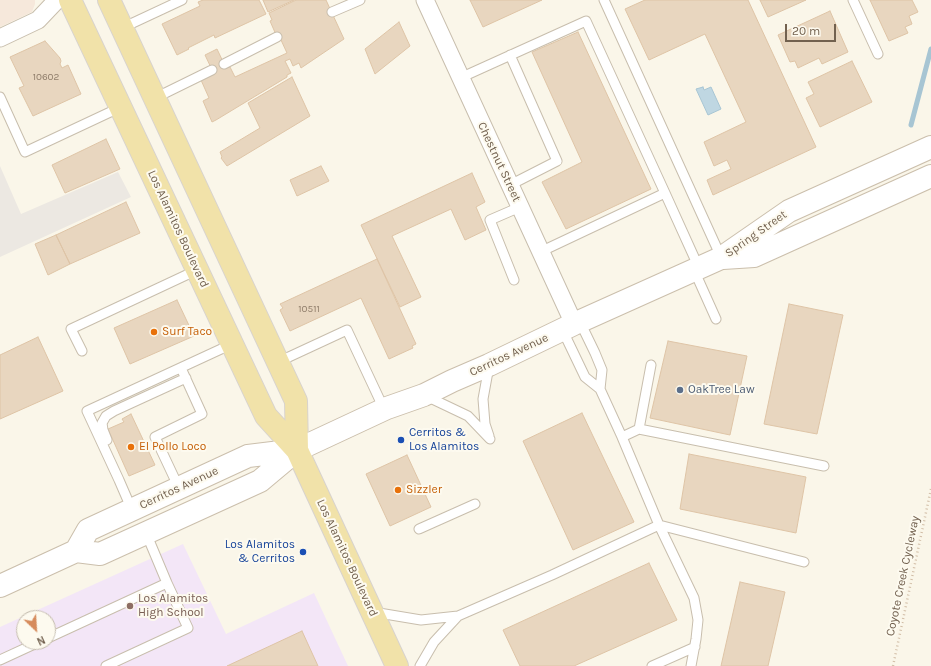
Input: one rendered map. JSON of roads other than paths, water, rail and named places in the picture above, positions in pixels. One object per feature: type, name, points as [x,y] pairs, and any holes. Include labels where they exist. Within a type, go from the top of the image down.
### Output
[{"type":"main road","name":"Los Alamitos Boulevard","points":[[70,0],[266,416],[297,450],[397,666]]},
{"type":"main road","name":"Los Alamitos Boulevard","points":[[109,0],[296,401],[297,450]]},
{"type":"main road","name":"Spring Street","points":[[722,258],[789,211],[931,147]]},
{"type":"main road","name":"Spring Street","points":[[722,258],[754,256],[931,176]]},
{"type":"main road","name":"Cerritos Avenue","points":[[297,450],[248,456],[88,530],[76,551],[100,554],[260,481],[297,450],[384,409],[424,395],[572,325],[722,258]]},
{"type":"main road","points":[[0,586],[76,551]]},
{"type":"street","points":[[0,38],[38,20],[57,0]]},
{"type":"street","name":"Chestnut Street","points":[[425,0],[510,184],[572,325]]},
{"type":"lane","points":[[122,28],[182,0]]},
{"type":"lane","points":[[332,12],[360,0]]},
{"type":"lane","points":[[604,0],[722,258]]},
{"type":"lane","points":[[853,0],[878,54]]},
{"type":"lane","points":[[460,78],[586,21],[665,193],[716,319]]},
{"type":"lane","points":[[224,64],[277,37]]},
{"type":"lane","points":[[510,55],[558,161],[510,184]]},
{"type":"lane","points":[[155,98],[212,70]]},
{"type":"lane","points":[[0,97],[25,152],[121,107]]},
{"type":"lane","points":[[540,252],[665,193]]},
{"type":"lane","points":[[514,280],[490,220],[520,207]]},
{"type":"lane","points":[[82,351],[71,329],[197,270]]},
{"type":"lane","points":[[572,325],[595,353],[602,370],[600,388]]},
{"type":"lane","points":[[572,325],[585,377],[600,388],[659,525],[694,598],[698,620],[691,666]]},
{"type":"lane","points":[[278,362],[347,330],[384,409]]},
{"type":"lane","points":[[132,510],[120,480],[87,411],[232,344]]},
{"type":"lane","points":[[424,395],[468,416],[490,439],[485,424],[483,399],[489,365]]},
{"type":"lane","points":[[639,429],[652,365]]},
{"type":"lane","points":[[179,488],[155,436],[202,414],[181,368]]},
{"type":"lane","points":[[120,480],[119,466],[103,430],[102,423],[106,416],[186,378]]},
{"type":"lane","points":[[622,437],[639,429],[824,466]]},
{"type":"lane","points":[[419,529],[475,504]]},
{"type":"lane","points":[[372,612],[421,620],[458,616],[552,575],[659,525],[804,562]]},
{"type":"lane","points":[[106,666],[188,628],[146,533]]},
{"type":"lane","points":[[56,634],[168,583]]},
{"type":"lane","points":[[420,666],[434,642],[458,616]]},
{"type":"lane","points":[[652,666],[695,647]]},
{"type":"lane","points":[[0,660],[22,650]]},
{"type":"water","points":[[703,87],[704,90],[711,87],[721,109],[708,115],[696,89]]},
{"type":"waterway","points":[[911,125],[931,49]]},
{"type":"place","name":"Surf Taco","points":[[154,332]]},
{"type":"place","name":"OakTree Law","points":[[680,390]]},
{"type":"place","name":"Cerritos & Los Alamitos","points":[[401,440]]},
{"type":"place","name":"El Pollo Loco","points":[[131,447]]},
{"type":"place","name":"Sizzler","points":[[398,490]]},
{"type":"place","name":"Los Alamitos & Cerritos","points":[[303,552]]},
{"type":"place","name":"Los Alamitos High School","points":[[130,606]]}]
